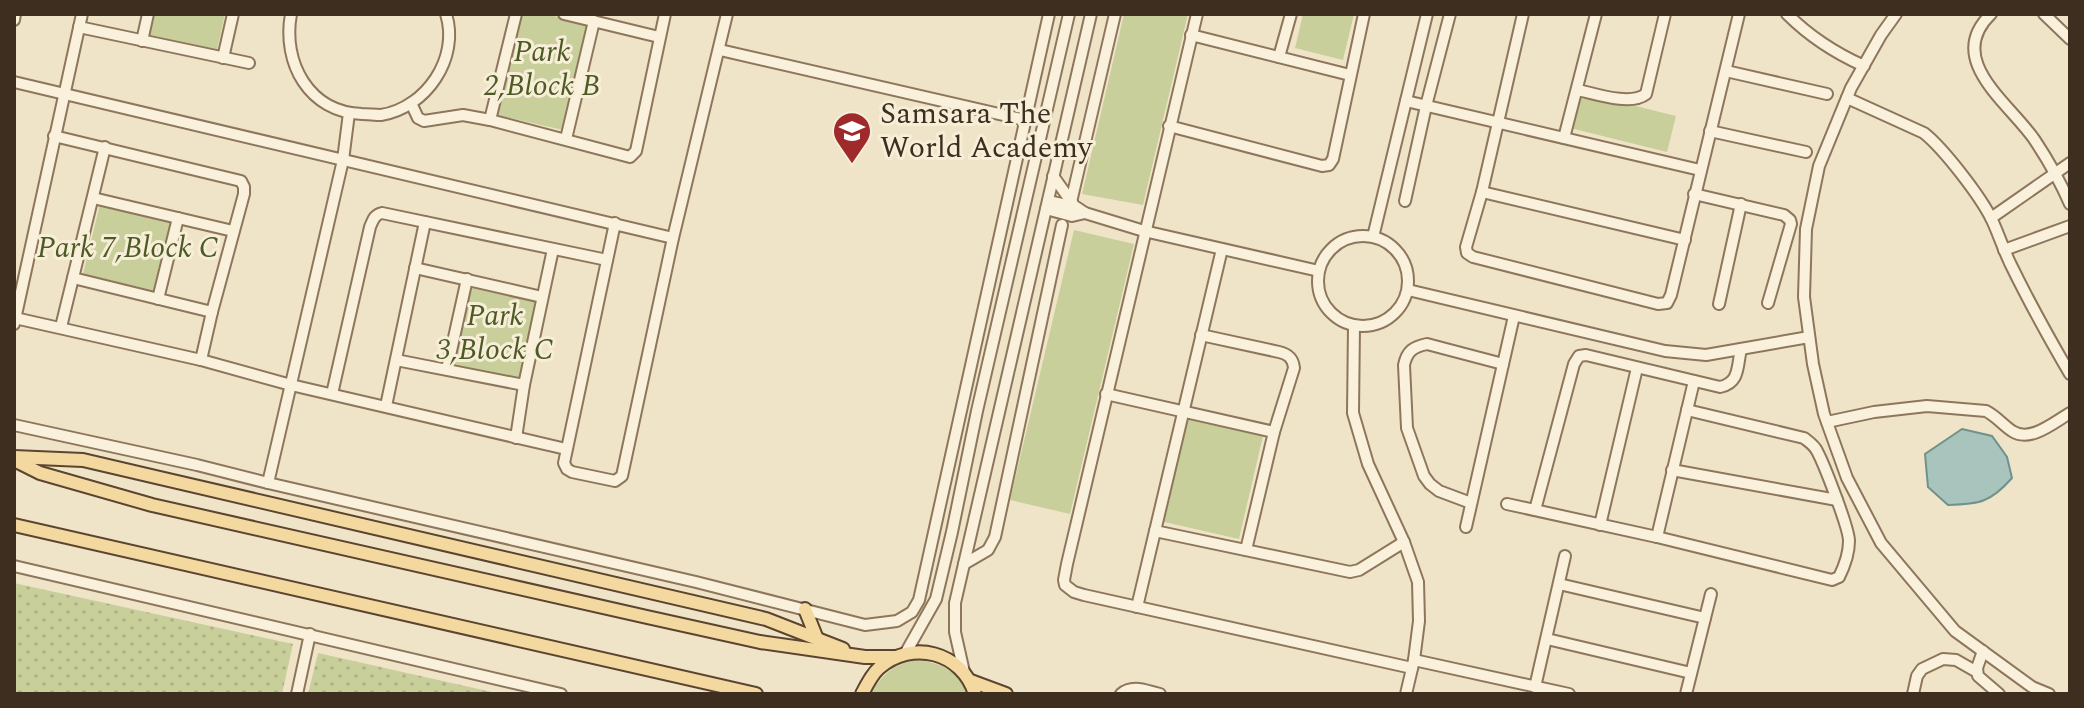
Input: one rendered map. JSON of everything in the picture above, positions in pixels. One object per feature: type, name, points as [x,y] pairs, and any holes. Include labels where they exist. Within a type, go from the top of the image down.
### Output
[{"type":"main road","points":[[14,458],[83,460],[766,619],[865,657]]},
{"type":"main road","points":[[14,458],[40,473],[152,505],[760,642],[865,657],[938,655],[954,663],[970,683],[1006,694]]},
{"type":"main road","points":[[14,525],[756,694]]},
{"type":"main road","points":[[805,609],[817,639]]},
{"type":"main road","points":[[862,694],[878,669],[900,656]]},
{"type":"street","points":[[82,14],[15,321],[61,327],[566,449]]},
{"type":"street","points":[[142,41],[148,14]]},
{"type":"street","points":[[223,58],[233,14]]},
{"type":"street","points":[[291,14],[288,41],[294,65],[307,87],[326,104],[349,113],[381,115],[411,103],[429,88],[442,68],[449,45],[446,14]]},
{"type":"street","points":[[490,120],[516,14]]},
{"type":"street","points":[[564,14],[659,37]]},
{"type":"street","points":[[411,103],[418,118],[424,121],[463,115],[630,157],[634,155],[665,14]]},
{"type":"street","points":[[615,223],[564,463],[572,472],[615,481],[622,476],[673,238],[727,14]]},
{"type":"street","points":[[17,428],[197,465],[870,626],[897,621],[917,606],[919,600],[1049,14]]},
{"type":"street","points":[[900,656],[936,599],[1069,14]]},
{"type":"street","points":[[970,683],[955,632],[955,603],[1091,14]]},
{"type":"street","points":[[964,564],[988,550],[995,537],[1062,225],[1072,208],[1115,14]]},
{"type":"street","points":[[1197,14],[1106,394],[1065,585],[1074,592],[1137,607],[1569,694]]},
{"type":"street","points":[[1279,57],[1291,14]]},
{"type":"street","points":[[1169,126],[1322,166],[1329,165],[1333,159],[1364,14]]},
{"type":"street","points":[[1373,237],[1427,14]]},
{"type":"street","points":[[1405,201],[1450,14]]},
{"type":"street","points":[[1523,14],[1467,253],[1658,304],[1667,303],[1671,295],[1739,14]]},
{"type":"street","points":[[1564,138],[1596,14]]},
{"type":"street","points":[[1578,90],[1630,100],[1646,94],[1665,14]]},
{"type":"street","points":[[1787,14],[1822,43],[1864,66]]},
{"type":"street","points":[[1896,14],[1847,98],[1819,166],[1806,229],[1804,297],[1813,364],[1827,422],[1847,478],[1881,543],[1955,631],[2032,687],[2049,694]]},
{"type":"street","points":[[1991,14],[1980,25],[1974,40],[1976,63],[1994,93],[2032,136],[2056,174],[2070,204]]},
{"type":"street","points":[[2044,14],[2070,39]]},
{"type":"street","points":[[566,139],[594,21]]},
{"type":"street","points":[[79,27],[249,63]]},
{"type":"street","points":[[1191,35],[1350,75]]},
{"type":"street","points":[[720,50],[1025,120]]},
{"type":"street","points":[[1726,71],[1827,94]]},
{"type":"street","points":[[14,82],[673,238]]},
{"type":"street","points":[[1847,98],[1912,126],[1932,139],[1991,218],[2004,250],[2070,374]]},
{"type":"street","points":[[1406,101],[1700,170]]},
{"type":"street","points":[[268,483],[343,160],[349,113]]},
{"type":"street","points":[[1710,131],[1806,152]]},
{"type":"street","points":[[54,136],[241,181],[244,194],[201,360]]},
{"type":"street","points":[[61,327],[105,147]]},
{"type":"street","points":[[1991,218],[2070,163]]},
{"type":"street","points":[[1053,176],[1072,208]]},
{"type":"street","points":[[1482,192],[1685,240]]},
{"type":"street","points":[[1694,194],[1784,215],[1790,220],[1768,303]]},
{"type":"street","points":[[93,198],[233,231]]},
{"type":"street","points":[[1719,304],[1741,204]]},
{"type":"street","points":[[1047,205],[1072,208],[1144,231],[1319,271]]},
{"type":"street","points":[[332,394],[375,216],[382,213],[607,260]]},
{"type":"street","points":[[158,299],[178,218]]},
{"type":"street","points":[[386,406],[425,222]]},
{"type":"street","points":[[1038,240],[1062,225]]},
{"type":"street","points":[[2004,250],[2070,226]]},
{"type":"street","points":[[1373,237],[1397,250],[1405,262],[1408,290],[1394,314],[1369,326],[1354,326],[1329,312],[1321,300],[1319,271],[1324,258],[1345,239],[1373,237]]},
{"type":"street","points":[[516,438],[553,249]]},
{"type":"street","points":[[1137,607],[1222,249]]},
{"type":"street","points":[[415,268],[542,297]]},
{"type":"street","points":[[73,278],[212,312]]},
{"type":"street","points":[[447,369],[467,279]]},
{"type":"street","points":[[1408,290],[1665,351],[1706,355],[1809,337]]},
{"type":"street","points":[[1466,527],[1514,316]]},
{"type":"street","points":[[1354,326],[1353,413],[1368,464],[1404,542],[1418,582],[1419,621],[1406,694]]},
{"type":"street","points":[[1201,335],[1279,352],[1293,362],[1294,368],[1274,432],[1246,550]]},
{"type":"street","points":[[1471,503],[1439,491],[1424,476],[1407,428],[1406,355],[1415,346],[1427,344],[1503,364]]},
{"type":"street","points":[[1535,510],[1574,364],[1579,356],[1586,355],[1720,387],[1735,380],[1741,349]]},
{"type":"street","points":[[396,360],[524,385]]},
{"type":"street","points":[[1600,525],[1637,368]]},
{"type":"street","points":[[1657,537],[1694,381]]},
{"type":"street","points":[[1106,394],[1274,432]]},
{"type":"street","points":[[1827,422],[1874,412],[1927,406],[1986,411],[2014,433],[2032,435],[2070,413]]},
{"type":"street","points":[[1507,504],[1832,580],[1839,577],[1849,539],[1837,500],[1812,444],[1804,438],[1687,410]]},
{"type":"street","points":[[1672,470],[1837,500]]},
{"type":"street","points":[[934,531],[948,547]]},
{"type":"street","points":[[1155,531],[1354,572],[1404,542]]},
{"type":"street","points":[[1535,687],[1565,556]]},
{"type":"street","points":[[14,566],[561,694]]},
{"type":"street","points":[[1559,584],[1705,618]]},
{"type":"street","points":[[1686,694],[1711,594]]},
{"type":"street","points":[[297,694],[310,634]]},
{"type":"street","points":[[1547,639],[1691,673]]},
{"type":"street","points":[[1977,672],[1983,651]]},
{"type":"street","points":[[1913,694],[1922,669],[1943,659],[1956,660],[1977,672],[1994,692]]},
{"type":"street","points":[[1121,694],[1133,688],[1160,694]]},
{"type":"green space","points":[[155,14],[225,14],[217,50],[150,35]]},
{"type":"green space","name":"Park 2,Block B","points":[[521,14],[545,14],[588,24],[563,130],[497,115]]},
{"type":"green space","points":[[1124,14],[1188,14],[1143,205],[1082,194]]},
{"type":"green space","points":[[1303,14],[1354,14],[1343,60],[1295,48]]},
{"type":"green space","points":[[1579,92],[1676,116],[1667,152],[1570,128]]},
{"type":"green space","name":"Park 7,Block C","points":[[100,204],[172,221],[155,291],[83,274]]},
{"type":"green space","points":[[1074,230],[1134,244],[1070,514],[1010,500]]},
{"type":"green space","name":"Park 3,Block C","points":[[471,288],[537,302],[520,379],[454,365]]},
{"type":"green space","points":[[1188,419],[1263,436],[1239,539],[1164,522]]},
{"type":"green space","points":[[14,583],[293,644],[282,694],[14,694]]},
{"type":"green space","points":[[318,653],[501,694],[308,694]]},
{"type":"green space","points":[[916,660],[948,669],[968,694],[870,694],[889,671]]},
{"type":"water","points":[[1962,429],[1992,436],[2007,457],[2012,478],[1997,493],[1983,500],[1948,505],[1928,487],[1925,454]]},
{"type":"place","name":"Samsara The World Academy","points":[[852,165]]}]
